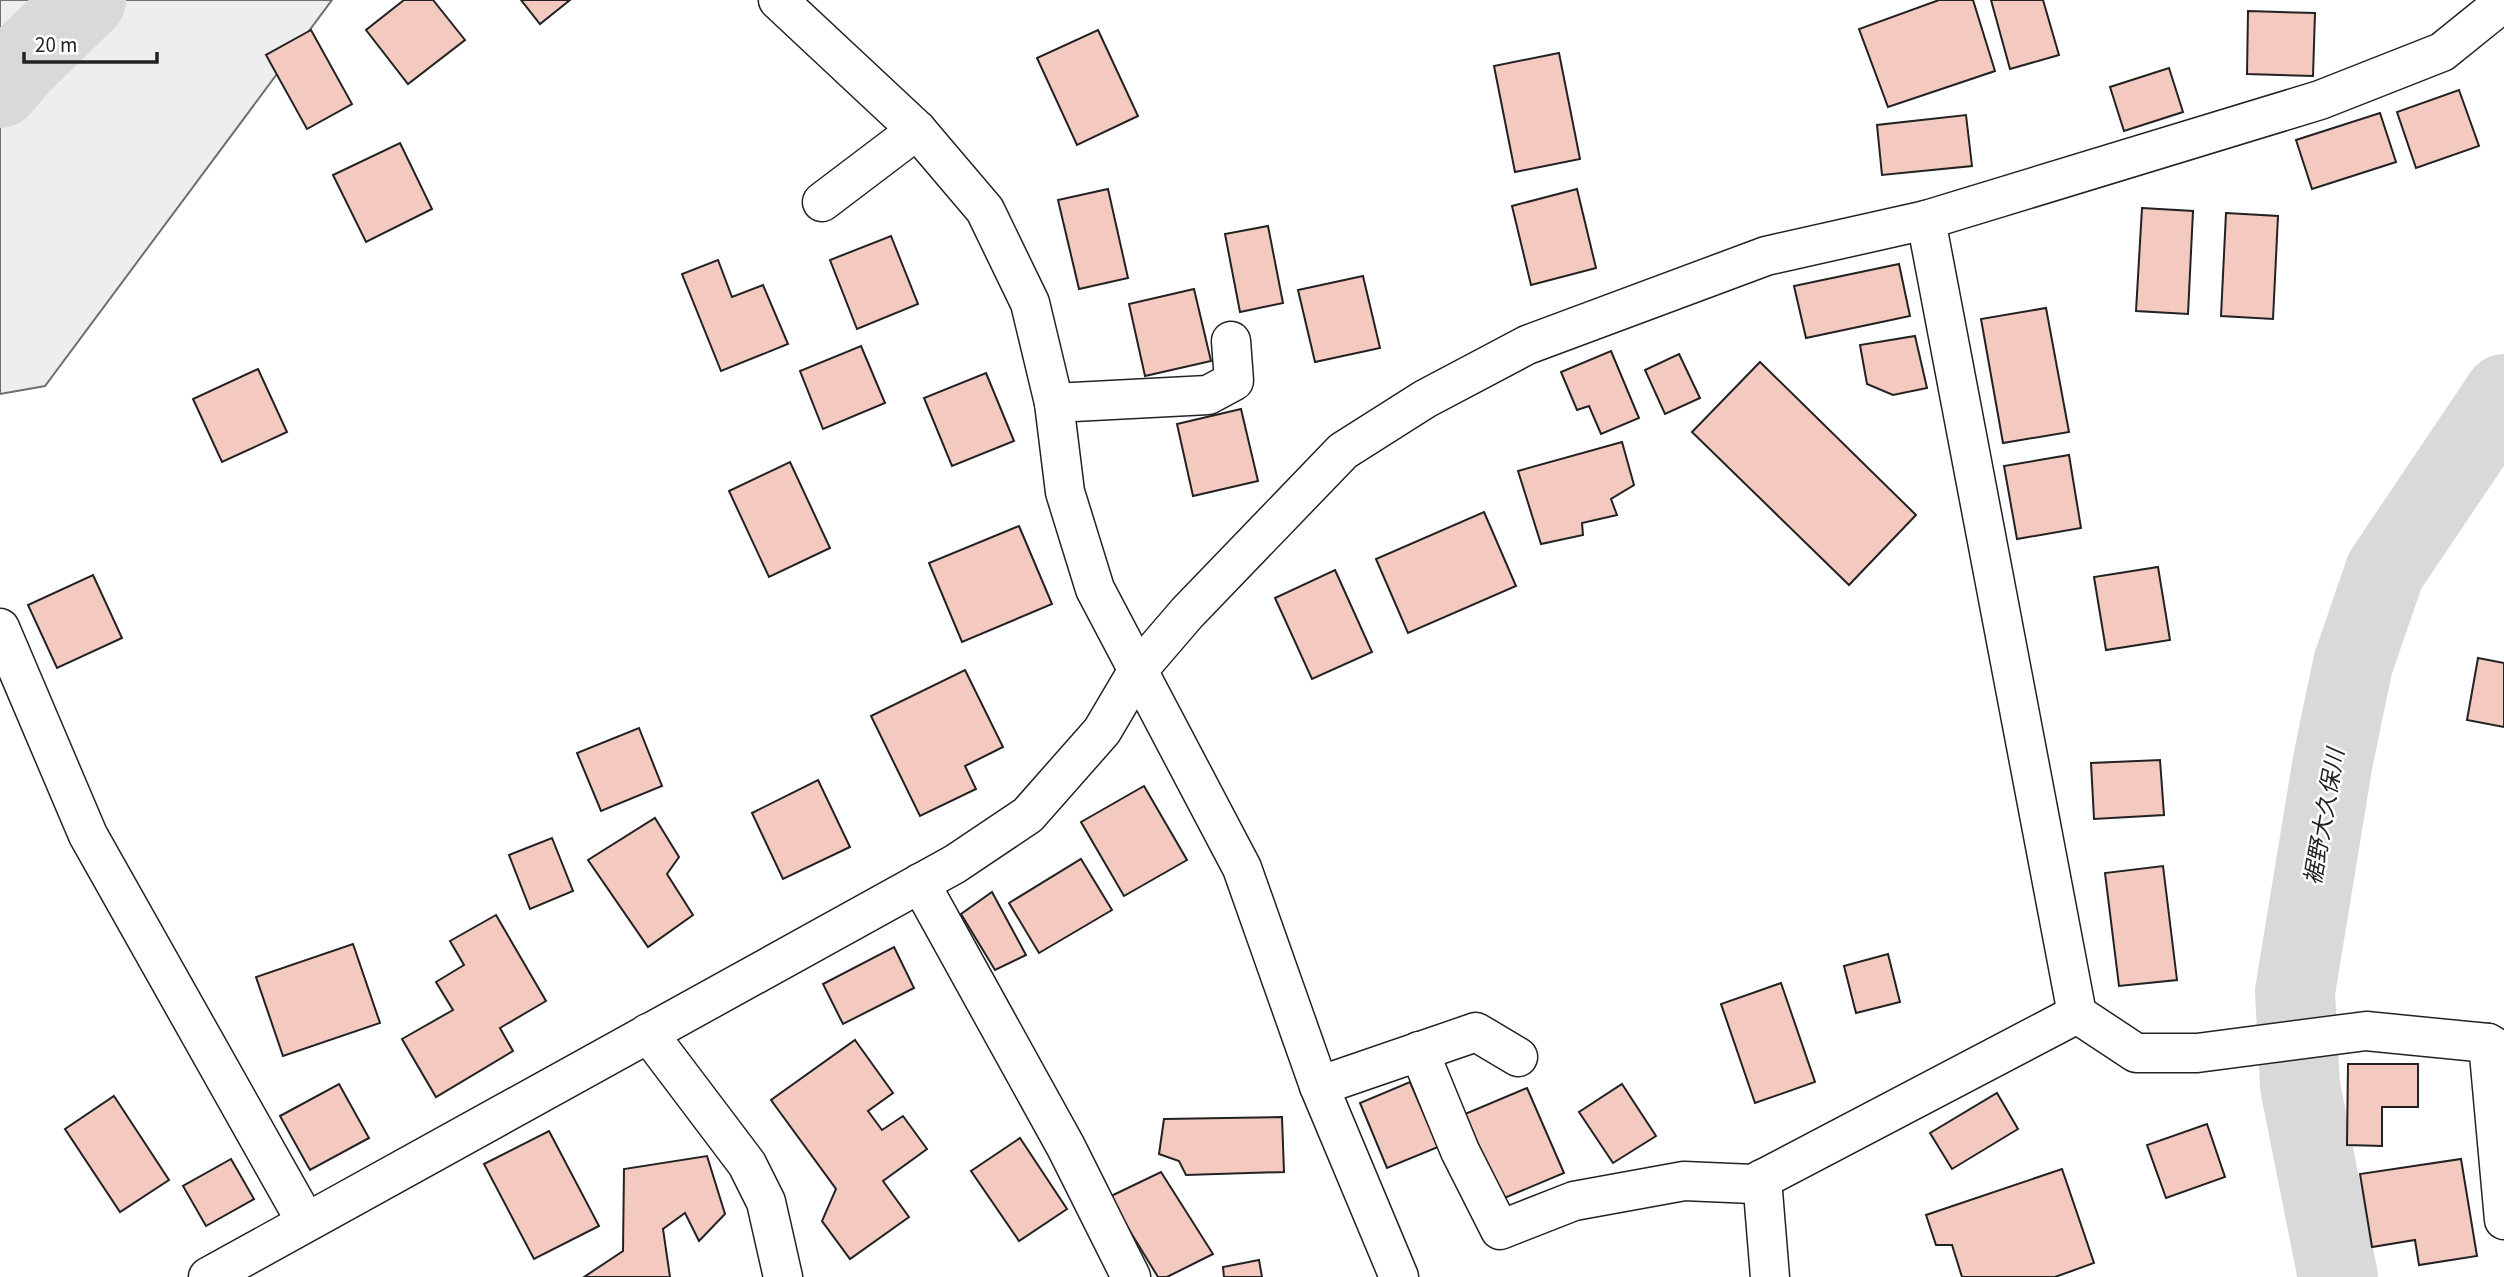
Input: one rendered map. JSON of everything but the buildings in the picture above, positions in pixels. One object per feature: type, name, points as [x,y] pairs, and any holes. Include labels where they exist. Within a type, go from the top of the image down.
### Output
[{"type":"street","points":[[778,0],[917,130],[985,210],[1030,303],[1054,402],[1065,492],[1095,589],[1242,868],[1319,1086],[1399,1277]]},
{"type":"street","points":[[208,1277],[955,864],[1028,815],[1102,731],[1138,670],[1248,548],[1343,451],[1425,399],[1527,345],[1766,256],[1926,220],[2320,100],[2442,52],[2504,2]]},
{"type":"street","points":[[822,202],[917,130]]},
{"type":"street","points":[[1926,220],[2077,1014],[2136,1053],[2197,1054],[2366,1031],[2496,1048],[2504,1220]]},
{"type":"street","points":[[1054,402],[1208,396],[1234,381],[1231,341]]},
{"type":"street","points":[[0,628],[88,835],[306,1222]]},
{"type":"street","points":[[920,883],[1066,1147],[1130,1277]]},
{"type":"street","points":[[1419,1051],[1460,1151],[1500,1230],[1574,1201],[1684,1181],[1753,1184],[2077,1014]]},
{"type":"street","points":[[1319,1086],[1476,1032],[1518,1057]]},
{"type":"street","points":[[648,1033],[747,1164],[766,1202],[783,1277]]},
{"type":"street","points":[[1762,1179],[1770,1277]]},
{"type":"shaded area","points":[[0,0],[332,0],[45,386],[0,394]]},
{"type":"waterway","points":[[0,88],[22,62],[86,0]]},
{"type":"waterway","name":"裾野大久保川","points":[[2338,1277],[2300,1086],[2295,992],[2333,760],[2353,664],[2385,571],[2504,394]]}]
